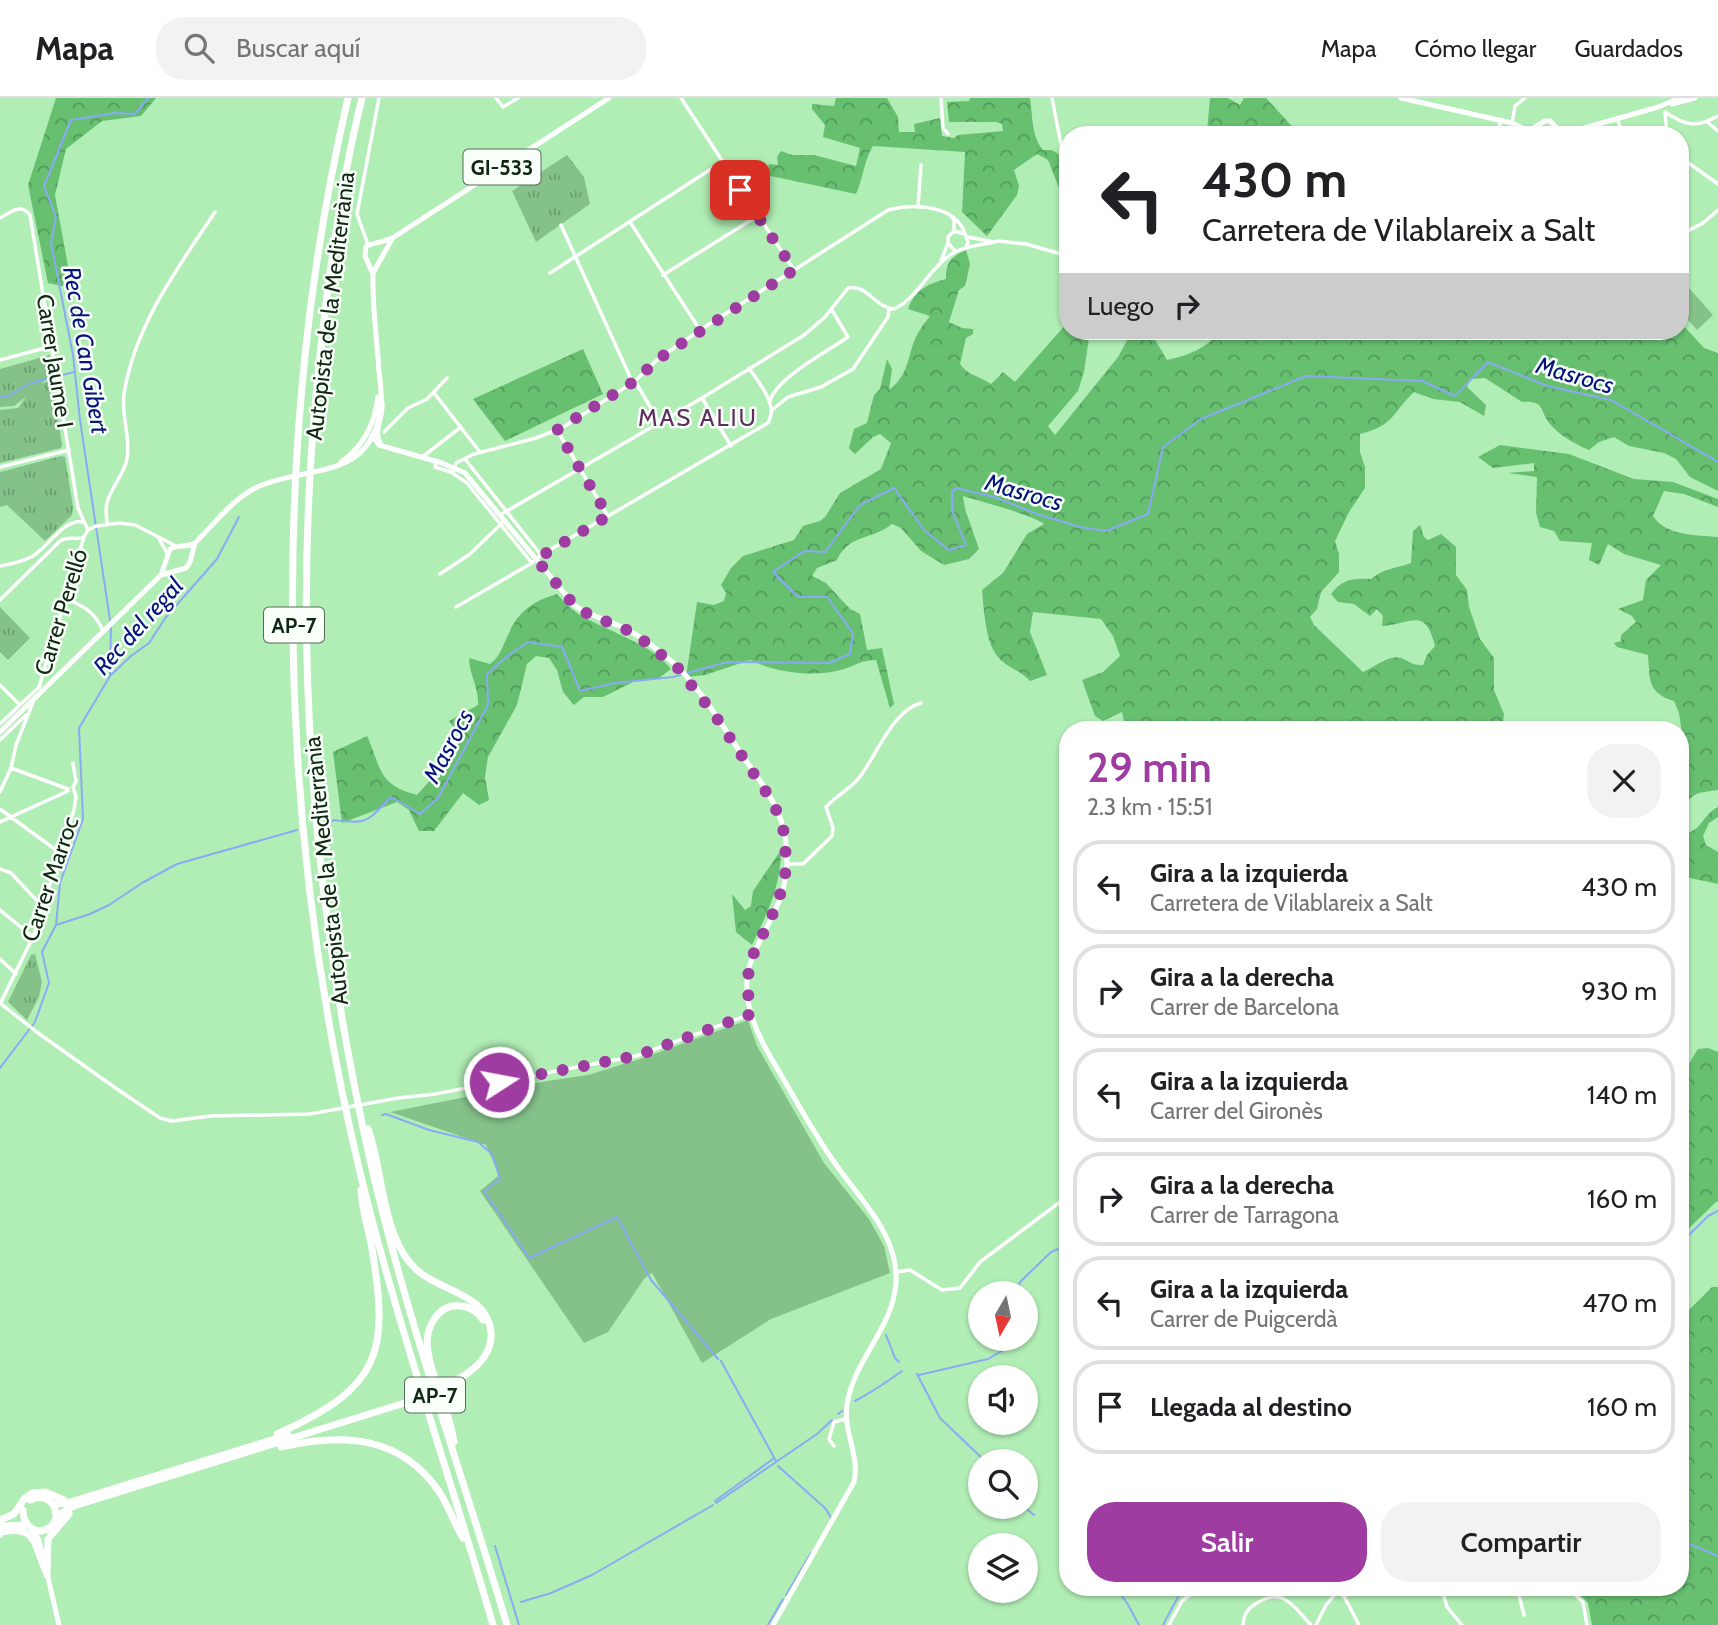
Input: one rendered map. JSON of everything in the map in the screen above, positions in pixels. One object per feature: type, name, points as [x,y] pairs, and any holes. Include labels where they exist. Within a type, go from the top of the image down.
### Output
[{"type":"highway","name":"Autopista de la Mediterrània","points":[[348,98],[321,242],[305,374],[296,488],[294,627],[299,765],[314,921],[334,1046],[359,1169],[415,1371],[493,1625]]},
{"type":"highway","name":"Autopista de la Mediterrània","points":[[362,98],[341,201],[321,346],[311,452],[307,594],[309,717],[317,832],[331,951],[360,1112],[391,1241],[507,1625]]},
{"type":"highway","points":[[0,1533],[14,1524],[29,1526],[39,1531],[48,1528],[74,1506],[410,1399],[473,1368],[484,1355],[491,1337],[489,1323],[477,1305],[428,1279],[410,1263],[402,1251],[390,1219],[369,1132],[360,1112]]},
{"type":"highway","points":[[238,1453],[325,1410],[354,1387],[371,1363],[378,1338],[379,1306],[359,1169]]},
{"type":"highway","points":[[443,1384],[469,1365],[484,1347],[485,1326],[480,1315],[470,1308],[452,1306],[441,1311],[432,1322],[428,1337],[428,1353],[453,1432],[458,1468]]},
{"type":"highway","points":[[0,1521],[17,1517],[29,1501],[36,1497],[45,1498],[54,1504],[67,1503],[238,1453],[337,1440],[368,1442],[401,1454],[425,1473],[440,1492],[468,1547],[486,1602]]},
{"type":"highway","points":[[0,1521],[14,1514],[24,1499],[34,1493],[45,1492],[61,1500],[89,1496]]},
{"type":"highway","points":[[47,1575],[48,1539],[64,1517],[108,1500],[118,1493]]},
{"type":"highway","points":[[54,1504],[56,1519]]},
{"type":"highway","points":[[23,1510],[29,1526]]},
{"type":"highway","points":[[0,1533],[15,1529],[29,1534],[39,1550],[47,1575]]},
{"type":"main road","name":"GI-533","points":[[184,547],[195,542],[249,492],[283,480],[337,467],[358,453],[372,435],[382,401],[373,274],[364,251],[368,245],[394,237],[609,98]]},
{"type":"main road","points":[[1401,98],[1523,126],[1539,126],[1545,121],[1550,121],[1554,126]]},
{"type":"main road","points":[[1587,126],[1689,99]]},
{"type":"main road","name":"GI-533","points":[[373,274],[394,237]]},
{"type":"main road","points":[[378,244],[384,253]]},
{"type":"main road","points":[[368,260],[378,262]]},
{"type":"main road","name":"GI-533","points":[[323,471],[344,460],[359,447],[377,408],[380,387]]},
{"type":"main road","points":[[382,401],[377,433],[382,446]]},
{"type":"main road","points":[[377,408],[372,435],[382,446]]},
{"type":"main road","points":[[337,467],[354,460],[370,446],[382,446],[462,471],[574,605],[588,614],[634,633],[671,660],[714,714],[774,804],[785,835],[787,864],[778,903],[750,961],[747,986],[751,1014],[761,1042],[811,1126],[882,1227],[894,1255],[896,1272],[893,1302],[851,1389],[846,1419],[856,1460],[854,1482],[773,1625]]},
{"type":"main road","points":[[0,732],[161,575],[186,568],[195,542]]},
{"type":"main road","points":[[161,575],[167,553],[176,546],[184,547],[191,557]]},
{"type":"main road","points":[[166,561],[174,570]]},
{"type":"main road","points":[[29,1526],[39,1540],[59,1625]]},
{"type":"main road","points":[[47,1575],[44,1542],[48,1528]]},
{"type":"street","points":[[368,245],[357,214],[379,98]]},
{"type":"street","points":[[496,98],[503,107],[518,98]]},
{"type":"street","points":[[681,98],[794,270]]},
{"type":"street","points":[[941,98],[943,128],[948,134]]},
{"type":"street","points":[[1052,98],[1059,130]]},
{"type":"street","points":[[1512,123],[1515,106],[1525,98]]},
{"type":"street","points":[[1662,108],[1689,125],[1718,116]]},
{"type":"street","points":[[1662,108],[1665,126]]},
{"type":"street","points":[[1617,118],[1620,126]]},
{"type":"street","points":[[1500,126],[1501,120]]},
{"type":"street","points":[[1707,121],[1718,131]]},
{"type":"street","points":[[550,273],[722,162]]},
{"type":"street","points":[[1689,163],[1718,184]]},
{"type":"street","points":[[918,207],[921,165]]},
{"type":"street","points":[[436,462],[435,467],[455,468],[465,459],[480,452],[557,430],[635,381],[658,359],[701,330],[888,210],[918,207],[938,210],[956,217],[966,236],[965,249]]},
{"type":"street","name":"Carrer Jaume I","points":[[0,218],[18,209],[30,215],[78,508],[83,522]]},
{"type":"street","points":[[1689,230],[1718,210]]},
{"type":"street","points":[[106,525],[106,506],[127,457],[123,418],[124,394],[143,331],[155,303],[215,212]]},
{"type":"street","points":[[940,263],[948,237],[954,231],[954,220],[949,214]]},
{"type":"street","points":[[663,275],[757,216]]},
{"type":"street","points":[[630,222],[701,330]]},
{"type":"street","points":[[561,225],[631,379],[635,381],[659,422]]},
{"type":"street","points":[[954,231],[981,241],[1026,244],[1059,253]]},
{"type":"street","points":[[889,309],[904,302],[940,263],[957,251],[998,241]]},
{"type":"street","points":[[948,243],[957,251]]},
{"type":"street","points":[[440,574],[470,554],[502,518],[579,467],[702,398],[804,335],[832,310],[844,291],[853,286],[863,290],[889,309]]},
{"type":"street","points":[[772,410],[788,397],[821,387],[853,369],[888,317],[889,309]]},
{"type":"street","points":[[770,401],[786,380],[848,337],[832,310]]},
{"type":"street","points":[[0,360],[52,345]]},
{"type":"street","points":[[456,607],[768,423],[772,410],[770,401],[749,368]]},
{"type":"street","points":[[384,432],[408,408],[434,393],[447,378]]},
{"type":"street","points":[[434,393],[480,452]]},
{"type":"street","points":[[702,398],[731,446]]},
{"type":"street","points":[[421,458],[461,427]]},
{"type":"street","points":[[557,430],[608,516]]},
{"type":"street","points":[[0,467],[69,450]]},
{"type":"street","points":[[465,459],[502,518]]},
{"type":"street","points":[[462,471],[465,459]]},
{"type":"street","points":[[455,468],[467,484],[502,518]]},
{"type":"street","name":"Carrer Jaume I","points":[[75,521],[78,508]]},
{"type":"street","points":[[0,566],[34,556],[75,521],[83,522],[87,528]]},
{"type":"street","points":[[70,525],[72,537]]},
{"type":"street","points":[[87,528],[135,525],[176,546]]},
{"type":"street","points":[[0,600],[60,541],[84,537],[87,528]]},
{"type":"street","name":"Carrer Perelló","points":[[39,687],[84,537]]},
{"type":"street","points":[[158,537],[167,553]]},
{"type":"street","points":[[66,598],[88,608],[105,629]]},
{"type":"street","points":[[0,724],[39,687],[49,684]]},
{"type":"street","points":[[0,685],[20,705]]},
{"type":"street","points":[[0,792],[11,768],[33,700]]},
{"type":"street","points":[[787,864],[803,864],[832,836],[833,828],[826,807],[858,779],[898,720],[909,708],[921,703]]},
{"type":"street","points":[[0,740],[29,713]]},
{"type":"street","name":"Carrer Marroc","points":[[0,1003],[33,937],[74,810],[76,797],[71,790],[76,782],[73,763]]},
{"type":"street","points":[[11,768],[71,790]]},
{"type":"street","points":[[0,822],[71,790]]},
{"type":"street","points":[[0,809],[60,853]]},
{"type":"street","points":[[0,869],[11,873],[42,906]]},
{"type":"street","points":[[0,910],[33,937]]},
{"type":"street","points":[[0,959],[16,974]]},
{"type":"street","points":[[0,1003],[38,1033],[164,1119],[178,1121],[211,1116],[310,1114],[371,1102],[435,1094],[636,1056],[751,1014]]},
{"type":"street","points":[[896,1272],[910,1270],[942,1290],[960,1288],[980,1262],[1059,1203]]},
{"type":"street","points":[[834,1446],[829,1439],[834,1422],[846,1419]]},
{"type":"street","points":[[1169,1625],[1182,1601],[1188,1596]]},
{"type":"street","points":[[1243,1625],[1245,1613],[1265,1597],[1271,1596]]},
{"type":"street","points":[[1279,1596],[1287,1600],[1311,1625]]},
{"type":"street","points":[[1316,1625],[1334,1596]]},
{"type":"street","points":[[1343,1596],[1359,1625]]},
{"type":"street","points":[[1444,1596],[1447,1607],[1462,1625]]},
{"type":"street","points":[[1519,1596],[1524,1615]]},
{"type":"street","points":[[1576,1596],[1583,1602],[1587,1625]]},
{"type":"green space","points":[[56,98],[156,98],[141,116],[102,121],[66,149],[55,195],[72,288],[48,283],[28,185]]},
{"type":"green space","points":[[836,98],[887,98],[898,117],[899,132],[915,132],[914,124],[940,118],[942,136],[954,138],[958,135],[1003,131],[1002,124],[949,122],[947,102],[969,101],[970,98],[1030,98],[1034,132],[1039,144],[1043,150],[1052,150],[1059,154],[1059,188],[1048,160],[1037,154],[1014,170],[1019,186],[1017,195],[987,236],[962,212],[965,152],[873,146],[856,194],[766,175],[769,164],[778,165],[777,157],[781,151],[792,155],[814,155],[856,166],[860,148],[823,137],[825,125],[812,109],[812,104],[834,106]]},
{"type":"green space","points":[[1210,98],[1228,98],[1240,105],[1244,98],[1266,98],[1292,126],[1208,126]]},
{"type":"green space","points":[[567,155],[584,177],[590,204],[536,242],[512,191]]},
{"type":"green space","points":[[966,250],[970,264],[965,286],[959,290],[949,322],[962,328],[973,329],[973,334],[966,338],[960,364],[971,374],[991,384],[1003,372],[1015,382],[1059,332],[1059,340],[1089,340],[1078,391],[1048,426],[1055,435],[1118,357],[1127,340],[1155,340],[1167,360],[1196,350],[1211,340],[1689,340],[1689,332],[1704,348],[1718,353],[1718,491],[1690,477],[1676,459],[1664,453],[1629,446],[1614,437],[1599,442],[1589,450],[1578,445],[1554,428],[1539,405],[1522,402],[1485,378],[1471,379],[1467,387],[1486,405],[1484,416],[1460,402],[1433,399],[1414,392],[1386,423],[1360,434],[1365,488],[1349,512],[1335,541],[1339,554],[1339,572],[1321,592],[1317,609],[1310,617],[1314,625],[1363,672],[1397,657],[1423,665],[1435,646],[1427,626],[1422,622],[1416,620],[1382,626],[1383,616],[1377,609],[1370,616],[1354,604],[1338,602],[1331,594],[1348,580],[1371,579],[1385,571],[1411,563],[1413,531],[1420,525],[1424,537],[1428,540],[1441,534],[1456,547],[1456,575],[1467,590],[1469,607],[1480,639],[1494,658],[1494,690],[1504,714],[1503,721],[1124,721],[1122,712],[1103,721],[1095,716],[1082,680],[1103,672],[1120,656],[1113,636],[1101,619],[1033,612],[1030,632],[1047,675],[1030,681],[1001,660],[994,651],[986,625],[982,590],[1003,573],[1027,534],[1044,524],[1019,513],[963,496],[979,549],[969,559],[944,565],[921,551],[901,528],[892,524],[854,541],[837,560],[817,568],[812,576],[826,583],[850,609],[860,614],[867,650],[882,648],[894,704],[890,708],[876,660],[833,672],[809,674],[784,671],[750,660],[705,675],[686,677],[697,602],[714,605],[724,601],[726,593],[721,585],[731,568],[743,556],[794,540],[803,526],[825,517],[840,493],[881,469],[891,443],[880,434],[855,454],[849,448],[854,429],[867,423],[874,395],[880,389],[887,359],[892,369],[889,390],[904,372],[916,337],[930,316],[908,309],[914,297],[927,286],[946,279],[950,261]]},
{"type":"green space","points":[[1689,288],[1713,315],[1697,330],[1689,321]]},
{"type":"green space","points":[[583,349],[603,394],[505,441],[473,399]]},
{"type":"green space","points":[[50,355],[51,375],[41,384],[52,379],[61,448],[0,463],[0,410],[18,408],[26,397],[14,406],[0,407],[0,369]]},
{"type":"green space","points":[[1500,445],[1569,454],[1634,479],[1673,482],[1718,499],[1718,507],[1684,494],[1664,491],[1653,516],[1673,531],[1718,537],[1718,790],[1695,795],[1689,800],[1689,721],[1680,721],[1674,701],[1654,689],[1648,655],[1617,647],[1614,643],[1621,641],[1621,635],[1636,622],[1632,616],[1618,609],[1643,600],[1646,580],[1661,565],[1624,554],[1608,544],[1599,565],[1589,560],[1592,543],[1560,541],[1554,531],[1540,527],[1536,513],[1537,477],[1508,473],[1534,471],[1534,463],[1493,468],[1478,457]]},
{"type":"green space","points":[[65,457],[72,515],[45,541],[7,505],[0,507],[0,472]]},
{"type":"green space","points":[[557,594],[577,613],[652,652],[671,669],[659,678],[633,682],[603,697],[584,697],[574,705],[563,692],[557,670],[549,658],[536,656],[527,664],[517,705],[488,757],[485,777],[489,800],[479,805],[463,793],[434,831],[419,831],[409,810],[397,802],[342,823],[333,752],[367,736],[388,780],[394,786],[417,795],[457,750],[458,734],[449,721],[478,705],[469,658],[490,664],[500,653],[518,617],[535,603]]},
{"type":"green space","points":[[0,607],[30,638],[8,660],[0,652]]},
{"type":"green space","points":[[1718,807],[1718,817],[1709,823],[1703,836],[1706,845],[1718,852],[1718,884],[1689,878],[1689,832],[1697,828]]},
{"type":"green space","points":[[781,850],[776,888],[752,945],[736,932],[732,894],[745,910],[751,906],[753,891]]},
{"type":"green space","points":[[35,954],[42,982],[39,997],[27,1020],[8,1002],[31,955]]},
{"type":"green space","points":[[748,1020],[757,1046],[824,1163],[869,1219],[884,1246],[890,1273],[771,1319],[702,1363],[652,1273],[644,1279],[608,1332],[584,1343],[480,1191],[499,1175],[486,1145],[390,1112],[588,1075]]},
{"type":"green space","points":[[1708,1048],[1718,1052],[1718,1202],[1689,1228],[1689,1064],[1698,1049]]},
{"type":"green space","points":[[1712,1287],[1718,1287],[1718,1625],[1592,1625],[1588,1603],[1581,1596],[1689,1596],[1689,1310]]},
{"type":"waterway","name":"Rec de Can Gibert","points":[[110,620],[73,355],[51,243],[56,217],[44,186],[71,120],[115,113],[135,114],[148,98]]},
{"type":"waterway","name":"Masrocs","points":[[324,826],[334,820],[354,822],[367,819],[391,797],[420,814],[438,798],[488,705],[487,674],[528,642],[562,647],[580,691],[615,683],[673,677],[727,662],[829,663],[850,654],[853,633],[827,597],[798,597],[773,572],[804,551],[825,552],[860,505],[894,488],[924,530],[949,550],[966,545],[952,510],[952,492],[956,488],[994,497],[1080,527],[1106,531],[1148,514],[1163,447],[1201,419],[1306,376],[1422,381],[1455,396],[1488,362],[1547,386],[1611,400],[1718,462]]},
{"type":"waterway","points":[[0,397],[8,396],[31,383],[74,372]]},
{"type":"waterway","name":"Rec del regal","points":[[56,925],[60,883],[83,819],[79,728],[110,676],[149,643],[166,617],[217,559],[239,517]]},
{"type":"waterway","name":"Rec de Can Gibert","points":[[110,676],[111,625]]},
{"type":"waterway","name":"Masrocs","points":[[0,1068],[35,1022],[49,983],[42,952],[56,925],[109,905],[177,864],[297,830]]},
{"type":"waterway","points":[[382,1115],[478,1142],[492,1154],[500,1179],[484,1191],[529,1258],[617,1217],[651,1280],[718,1359]]},
{"type":"waterway","points":[[1689,1235],[1708,1216],[1718,1211]]},
{"type":"waterway","points":[[1021,1281],[1051,1252],[1059,1249]]},
{"type":"waterway","points":[[886,1335],[899,1362]]},
{"type":"waterway","points":[[919,1375],[988,1359],[1002,1351]]},
{"type":"waterway","points":[[721,1361],[776,1461]]},
{"type":"waterway","points":[[855,1401],[902,1371]]},
{"type":"waterway","points":[[917,1374],[940,1418],[972,1449]]},
{"type":"waterway","points":[[838,1414],[842,1411]]},
{"type":"waterway","points":[[716,1503],[817,1434],[832,1420]]},
{"type":"waterway","points":[[715,1501],[773,1459]]},
{"type":"waterway","points":[[778,1466],[826,1509],[831,1518]]},
{"type":"waterway","points":[[521,1602],[551,1593],[592,1575],[713,1505]]},
{"type":"waterway","points":[[1689,1544],[1718,1556]]},
{"type":"waterway","points":[[495,1546],[519,1625]]},
{"type":"waterway","points":[[786,1595],[811,1553]]},
{"type":"waterway","points":[[1122,1596],[1139,1625]]},
{"type":"waterway","points":[[1163,1625],[1178,1596]]},
{"type":"waterway","points":[[768,1625],[783,1599]]},
{"type":"district","name":"MAS ALIU","points":[[698,417]]},
{"type":"route","points":[[499,1082],[636,1056],[751,1014],[747,986],[750,961],[778,903],[786,870],[785,835],[774,804],[709,706],[671,660],[634,633],[588,614],[574,605],[536,559],[608,516],[557,430],[635,381],[658,359],[794,270],[740,190]]}]
